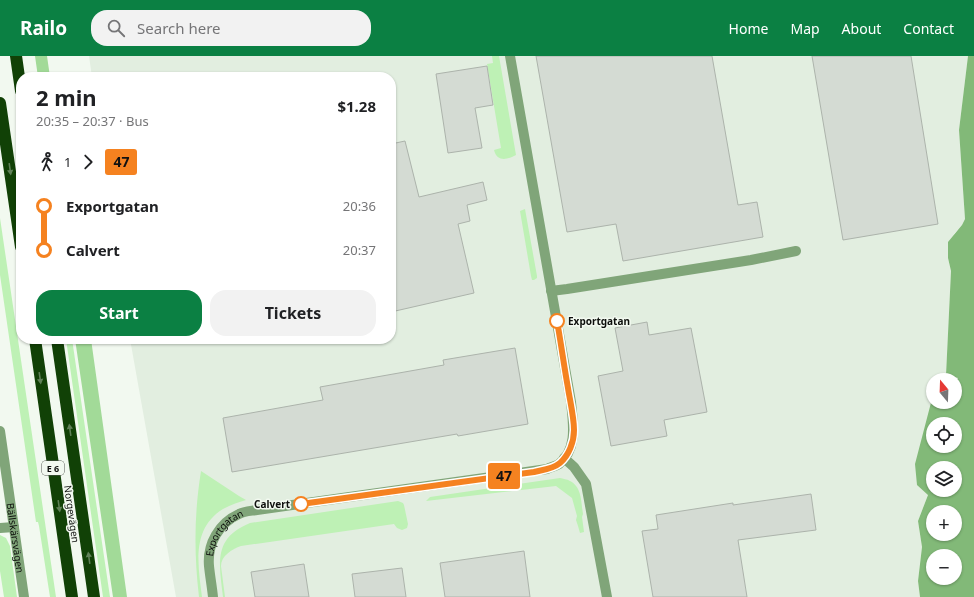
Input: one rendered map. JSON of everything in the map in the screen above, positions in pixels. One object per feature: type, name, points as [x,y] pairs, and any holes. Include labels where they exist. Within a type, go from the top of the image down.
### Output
[{"type":"highway","points":[[16,56],[18,72]]},
{"type":"highway","points":[[0,103],[16,212]]},
{"type":"highway","name":"Norgevägen","points":[[35,344],[72,597]]},
{"type":"highway","name":"Norgevägen","points":[[58,344],[94,597]]},
{"type":"street","points":[[510,56],[571,402],[574,430],[570,450],[564,458],[574,467],[586,484],[607,597]]},
{"type":"street","points":[[551,291],[751,260],[796,251]]},
{"type":"street","name":"Bällskärsvägen","points":[[0,430],[24,597]]},
{"type":"street","name":"Exportgatan","points":[[213,597],[209,564],[213,539],[227,522],[238,514],[257,510],[534,472],[547,469],[558,464],[564,458]]},
{"type":"street","points":[[0,528],[14,526]]},
{"type":"shaded area","points":[[35,56],[47,56],[49,72],[37,72]]},
{"type":"shaded area","points":[[89,56],[968,56],[959,130],[965,219],[954,234],[948,258],[951,271],[946,373],[926,373],[926,409],[932,409],[931,417],[926,417],[926,453],[930,453],[929,461],[926,461],[926,497],[927,497],[918,521],[922,547],[918,581],[920,597],[176,597],[131,344],[396,344],[396,72],[91,72]]},
{"type":"shaded area","points":[[492,56],[499,56],[516,155],[506,159],[497,157],[494,150],[501,148],[487,64],[493,63]]},
{"type":"shaded area","points":[[968,56],[974,56],[974,597],[920,597],[918,581],[922,547],[918,521],[927,497],[962,497],[962,461],[926,461],[926,493],[917,485],[915,464],[926,422],[926,453],[962,453],[962,417],[927,417],[929,409],[962,409],[962,373],[946,373],[951,271],[948,258],[948,242],[965,219],[959,130]]},
{"type":"shaded area","points":[[525,209],[537,276],[534,280],[532,280],[531,276],[520,211]]},
{"type":"shaded area","points":[[0,218],[16,326],[16,344],[19,344],[56,597],[50,597],[39,526],[38,522],[36,522],[0,275]]},
{"type":"shaded area","points":[[67,344],[73,344],[110,597],[103,597]]},
{"type":"shaded area","points":[[76,344],[92,344],[127,597],[113,597]]},
{"type":"shaded area","points":[[201,471],[246,500],[223,509],[213,517],[201,537],[198,560],[202,597],[199,597],[196,565],[196,534],[197,503]]},
{"type":"shaded area","points":[[560,478],[568,480],[574,484],[579,491],[584,532],[580,533],[572,498],[556,486],[426,501],[430,497]]},
{"type":"shaded area","points":[[398,501],[404,505],[408,524],[407,528],[402,530],[397,528],[394,524],[241,546],[234,549],[225,556],[221,562],[225,597],[223,597],[220,573],[221,553],[224,544],[238,529],[250,523]]},
{"type":"shaded area","points":[[0,535],[6,538],[10,546],[17,597],[4,597],[0,571]]},
{"type":"building","points":[[536,56],[712,56],[738,205],[757,202],[763,237],[623,261],[616,224],[567,232]]},
{"type":"building","points":[[812,56],[911,56],[938,224],[843,240]]},
{"type":"building","points":[[487,66],[493,105],[475,108],[482,148],[448,153],[436,74]]},
{"type":"building","points":[[405,141],[419,197],[483,182],[487,200],[467,205],[470,221],[458,224],[474,293],[396,311],[396,143]]},
{"type":"building","points":[[647,322],[649,335],[691,328],[707,412],[664,420],[667,436],[611,446],[598,376],[623,371],[615,328]]},
{"type":"building","points":[[515,348],[528,424],[458,436],[457,434],[232,472],[223,418],[323,400],[320,387],[444,365],[443,360]]},
{"type":"building","points":[[811,494],[816,530],[738,540],[747,597],[653,597],[642,531],[658,529],[656,515],[733,503],[733,505]]},
{"type":"building","points":[[524,551],[530,597],[445,597],[440,563]]},
{"type":"building","points":[[304,564],[309,597],[255,597],[251,572]]},
{"type":"building","points":[[402,568],[406,597],[355,597],[352,574]]},
{"type":"bus line","name":"47","points":[[301,504],[534,472],[547,469],[558,464],[570,450],[574,430],[571,402],[557,321]]},
{"type":"place","name":"Exportgatan","points":[[557,321]]},
{"type":"place","name":"Calvert","points":[[301,504]]}]
